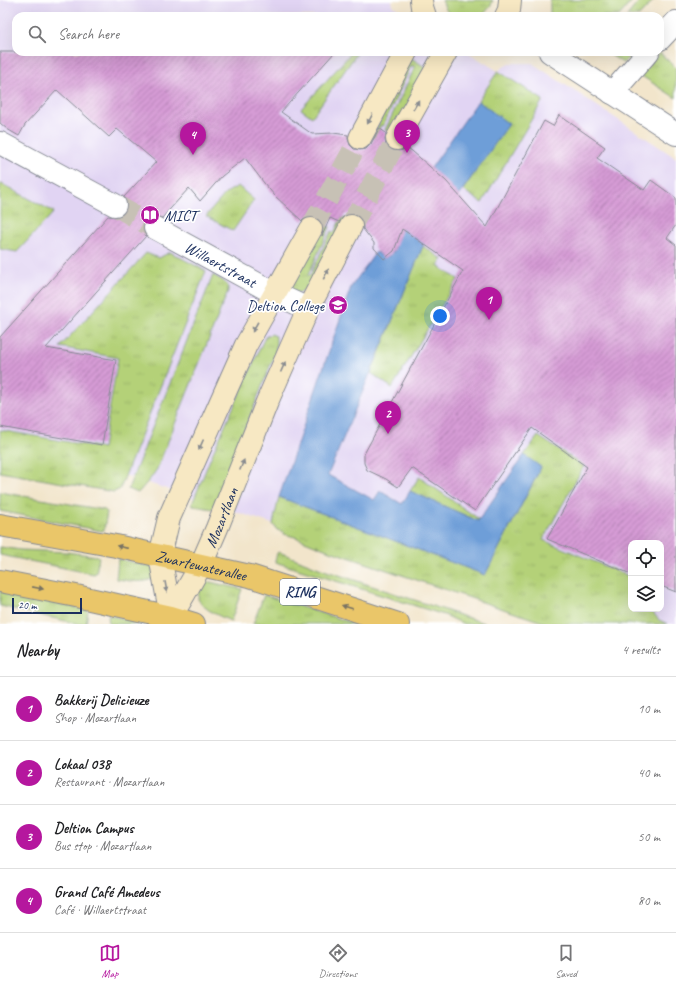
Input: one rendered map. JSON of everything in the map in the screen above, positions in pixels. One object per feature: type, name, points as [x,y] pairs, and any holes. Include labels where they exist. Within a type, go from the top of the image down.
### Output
[{"type":"main road","name":"Zwartewaterallee","points":[[0,525],[116,546],[250,576],[398,624]]},
{"type":"main road","points":[[0,581],[171,617],[194,624]]},
{"type":"street","points":[[421,0],[424,12]]},
{"type":"street","points":[[508,12],[510,0]]},
{"type":"street","points":[[664,35],[676,22]]},
{"type":"street","points":[[360,138],[404,56]]},
{"type":"street","points":[[397,139],[444,56]]},
{"type":"street","points":[[556,56],[676,134]]},
{"type":"street","points":[[612,93],[644,56]]},
{"type":"street","points":[[0,143],[115,205]]},
{"type":"street","name":"Mozartlaan","points":[[171,617],[201,565],[267,402],[308,309],[351,226]]},
{"type":"street","name":"Willaertstraat","points":[[155,228],[274,293],[308,309]]},
{"type":"street","points":[[171,617],[160,556],[169,518],[246,345],[311,229]]},
{"type":"shaded area","name":"Deltion College","points":[[0,0],[392,0],[393,6],[403,12],[12,12],[12,56],[474,56],[498,71],[511,63],[532,63],[676,158],[676,624],[577,624],[124,475],[0,453]]},
{"type":"green space","points":[[442,0],[493,0],[486,12],[448,12]]},
{"type":"green space","points":[[550,0],[633,0],[622,12],[550,12]]},
{"type":"green space","points":[[640,0],[654,0],[643,12],[630,12]]},
{"type":"green space","points":[[348,56],[355,56],[312,117],[301,109]]},
{"type":"green space","points":[[612,56],[630,56],[623,63]]},
{"type":"green space","points":[[657,56],[663,56],[676,68],[676,98],[640,75]]},
{"type":"green space","points":[[410,57],[428,69],[393,134],[385,130],[415,67],[411,66],[383,126],[381,125],[375,137],[372,138]]},
{"type":"green space","points":[[498,71],[543,100],[482,203],[463,190],[508,124],[478,101]]},
{"type":"green space","points":[[0,183],[54,212],[17,252],[0,249]]},
{"type":"green space","points":[[238,186],[254,200],[233,231],[206,216],[226,193]]},
{"type":"green space","points":[[344,218],[348,220],[307,290],[298,293],[290,289],[323,224],[330,227],[308,275],[310,276],[331,231],[334,233],[340,220]]},
{"type":"green space","points":[[423,246],[442,259],[438,266],[458,279],[392,388],[371,373]]},
{"type":"green space","points":[[170,252],[206,271],[120,489],[114,492],[0,472],[0,430],[103,448],[118,358],[60,347],[146,253],[159,258]]},
{"type":"green space","points":[[213,275],[226,283],[228,291],[157,469],[138,493],[128,489]]},
{"type":"green space","points":[[271,334],[276,336],[275,354],[213,509],[193,506],[192,504],[211,457],[265,337]]},
{"type":"green space","points":[[538,436],[584,466],[543,540],[628,576],[628,612],[652,612],[659,620],[668,624],[548,624],[327,550],[284,534],[284,532],[277,530],[273,524],[279,497],[485,575],[541,468],[524,455]]},
{"type":"green space","points":[[419,477],[479,519],[478,521],[410,491]]},
{"type":"green space","points":[[0,492],[105,510],[107,512],[104,530],[102,531],[0,511]]},
{"type":"green space","points":[[0,547],[21,550],[66,552],[99,557],[96,573],[94,574],[0,555]]},
{"type":"green space","points":[[279,552],[324,570],[487,624],[464,624],[447,616],[275,562],[277,553]]},
{"type":"green space","points":[[119,559],[152,567],[155,577],[146,581],[116,579]]},
{"type":"green space","points":[[210,582],[242,589],[231,621],[208,609],[198,599],[199,589],[205,583]]},
{"type":"green space","points":[[0,591],[87,610],[86,624],[79,624],[0,606]]},
{"type":"green space","points":[[264,595],[356,624],[253,624]]},
{"type":"green space","points":[[108,615],[146,624],[109,624]]},
{"type":"water","points":[[478,101],[509,124],[423,246],[328,475],[374,500],[380,491],[402,504],[410,491],[478,521],[524,455],[541,467],[485,575],[279,497],[351,287],[376,252],[383,257],[389,256],[395,249],[396,238],[394,221]]},
{"type":"building","points":[[0,52],[12,52],[12,56],[331,56],[281,112],[312,134],[333,133],[348,135],[350,145],[354,149],[360,150],[366,149],[371,144],[379,128],[386,133],[386,146],[391,150],[403,150],[406,147],[412,151],[446,181],[487,227],[544,121],[553,126],[559,115],[605,147],[597,158],[644,190],[651,180],[676,198],[676,225],[667,238],[676,245],[676,592],[664,587],[664,540],[628,540],[628,573],[547,539],[587,467],[532,428],[475,511],[412,468],[398,487],[386,479],[367,470],[364,463],[364,454],[463,271],[402,229],[394,251],[384,259],[374,248],[374,243],[363,229],[362,220],[356,215],[345,215],[339,222],[330,218],[322,236],[322,222],[317,218],[311,217],[305,218],[302,221],[275,196],[245,158],[222,176],[200,201],[189,188],[162,218],[155,216],[148,218],[144,222],[143,228],[146,236],[46,348],[116,360],[102,445],[0,427],[0,337],[108,216],[121,216],[126,211],[127,204],[124,197],[156,162],[117,129],[109,137],[57,90],[25,125],[19,136],[0,123]]},
{"type":"tunnel","points":[[311,229],[360,138]]},
{"type":"tunnel","points":[[351,226],[397,139]]},
{"type":"tunnel","points":[[115,205],[155,228]]},
{"type":"place","name":"Deltion Campus","points":[[407,153]]},
{"type":"place","name":"Grand Café Amedeus","points":[[193,155]]},
{"type":"place","name":"MICT","points":[[150,215]]},
{"type":"place","name":"Deltion College","points":[[338,305]]},
{"type":"place","name":"Bakkerij Delicieuze","points":[[489,320]]},
{"type":"place","name":"Lokaal 038","points":[[388,434]]}]
